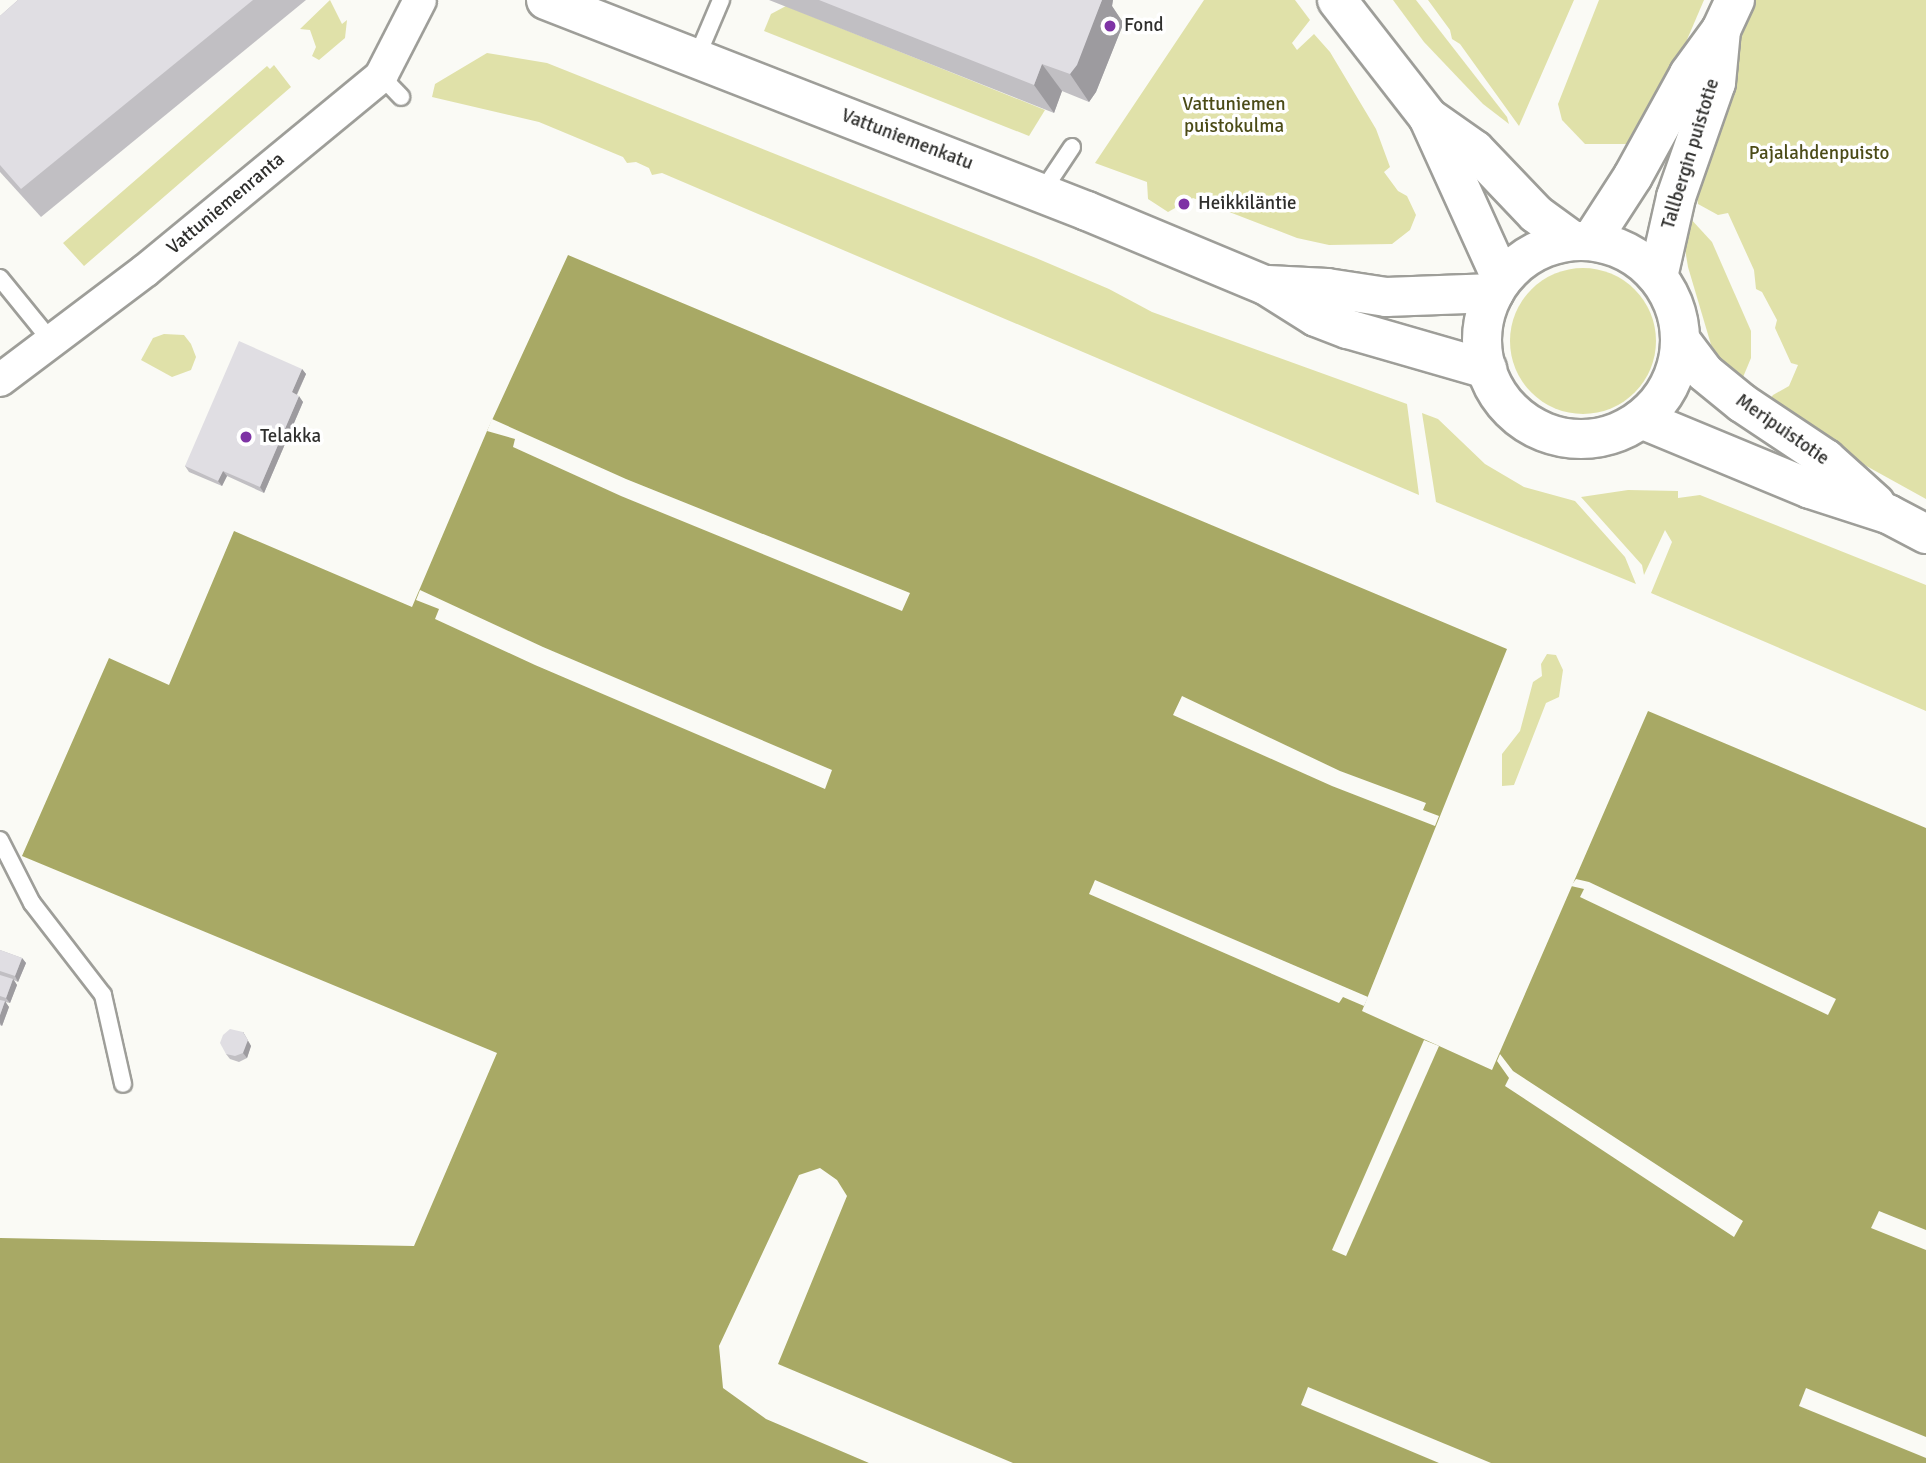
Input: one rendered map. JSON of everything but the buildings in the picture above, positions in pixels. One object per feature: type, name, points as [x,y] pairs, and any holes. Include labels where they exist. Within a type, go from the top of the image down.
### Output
[{"type":"street","name":"Vattuniemenranta","points":[[0,380],[391,86],[420,0]]},
{"type":"street","name":"Vattuniemenkatu","points":[[546,0],[1041,192],[1265,285],[1316,317],[1348,330],[1487,369]]},
{"type":"street","points":[[1338,0],[1428,117],[1498,286]]},
{"type":"street","name":"Tallbergin puistotie","points":[[1582,241],[1633,176],[1689,74],[1728,15]]},
{"type":"street","name":"Tallbergin puistotie","points":[[1658,277],[1676,197],[1716,83],[1728,15]]},
{"type":"street","points":[[1428,117],[1475,150],[1536,214],[1582,241],[1628,253],[1658,277],[1675,307],[1681,341],[1676,368],[1666,393],[1641,419],[1628,428],[1597,438],[1566,438],[1536,428],[1510,409],[1500,397],[1483,353],[1484,322],[1498,286],[1527,257],[1557,244],[1582,241]]},
{"type":"street","name":"Vattuniemenkatu","points":[[1265,285],[1326,288],[1385,297],[1498,286]]},
{"type":"street","name":"Meripuistotie","points":[[1681,341],[1704,372],[1732,395],[1826,459],[1888,514]]},
{"type":"street","name":"Meripuistotie","points":[[1641,419],[1810,489],[1888,514],[1926,534]]},
{"type":"lane","points":[[695,60],[721,0]]},
{"type":"lane","points":[[1041,192],[1072,148]]},
{"type":"lane","points":[[0,278],[52,342]]},
{"type":"lane","points":[[0,840],[32,903],[103,995],[123,1084]]},
{"type":"green space","points":[[330,0],[342,24],[347,20],[345,38],[319,60],[312,56],[316,47],[310,30],[300,29]]},
{"type":"green space","name":"Vattuniemen puistokulma","points":[[1204,0],[1295,0],[1310,20],[1292,43],[1297,50],[1314,34],[1330,52],[1376,129],[1390,167],[1384,172],[1398,191],[1407,196],[1416,215],[1410,230],[1392,244],[1329,245],[1297,238],[1193,198],[1168,212],[1148,199],[1147,182],[1095,163]]},
{"type":"green space","points":[[1393,0],[1416,0],[1507,117],[1509,124],[1483,104],[1424,42]]},
{"type":"green space","points":[[1428,0],[1574,0],[1519,126],[1460,44],[1452,39],[1450,30]]},
{"type":"green space","points":[[1599,0],[1704,0],[1671,77],[1634,144],[1585,144],[1562,120],[1558,104]]},
{"type":"green space","name":"Pajalahdenpuisto","points":[[1755,0],[1926,0],[1926,499],[1832,447],[1767,403],[1773,395],[1789,386],[1798,365],[1791,363],[1775,328],[1777,320],[1762,292],[1756,289],[1754,270],[1728,213],[1718,215],[1698,204],[1693,174],[1706,79],[1746,20]]},
{"type":"green space","points":[[786,6],[1045,110],[1029,136],[764,31],[771,14]]},
{"type":"green space","points":[[487,53],[547,63],[1036,258],[1109,289],[1152,312],[1407,404],[1419,495],[662,173],[652,175],[649,168],[636,162],[627,163],[623,157],[539,122],[432,97],[435,84]]},
{"type":"green space","points":[[274,65],[291,87],[84,266],[63,243],[267,66],[270,69]]},
{"type":"green space","points":[[1689,217],[1712,242],[1751,331],[1751,358],[1741,382],[1718,360],[1712,348],[1688,267],[1684,243]]},
{"type":"green space","points":[[1583,268],[1611,274],[1634,290],[1650,313],[1656,341],[1650,369],[1634,392],[1611,408],[1583,414],[1555,408],[1532,392],[1516,369],[1510,341],[1516,313],[1532,290],[1555,274]]},
{"type":"green space","points":[[164,334],[184,335],[191,344],[196,357],[191,370],[172,377],[141,360],[153,338]]},
{"type":"green space","points":[[1422,413],[1438,419],[1485,464],[1524,487],[1575,501],[1625,557],[1636,584],[1436,502]]},
{"type":"green space","points":[[1628,490],[1678,491],[1678,498],[1700,495],[1926,585],[1926,711],[1651,593],[1672,542],[1665,530],[1644,575],[1642,565],[1581,497]]},
{"type":"green space","points":[[1547,654],[1556,655],[1563,670],[1559,697],[1546,703],[1514,785],[1502,786],[1502,754],[1520,731],[1533,682],[1542,676],[1541,664]]},
{"type":"shaded area","points":[[568,255],[1507,649],[1362,1011],[1492,1070],[1648,711],[1926,828],[1926,1463],[1013,1463],[778,1364],[847,1196],[837,1180],[820,1168],[799,1175],[719,1346],[723,1388],[766,1419],[869,1463],[0,1463],[0,1238],[414,1246],[497,1053],[22,856],[109,658],[169,685],[234,531],[412,607],[487,431]]},
{"type":"pier","points":[[492,419],[626,479],[910,593],[902,611],[621,496],[513,447],[515,439],[487,431]]},
{"type":"pier","points":[[420,590],[543,647],[832,770],[825,789],[535,665],[435,619],[439,609],[416,600]]},
{"type":"pier","points":[[1182,696],[1340,771],[1426,803],[1423,810],[1439,816],[1435,826],[1332,786],[1173,715]]},
{"type":"pier","points":[[1576,879],[1589,882],[1836,999],[1828,1015],[1580,897],[1584,889],[1571,886]]},
{"type":"pier","points":[[1095,880],[1368,997],[1364,1006],[1343,997],[1339,1003],[1089,894]]},
{"type":"pier","points":[[1424,1040],[1439,1046],[1346,1256],[1332,1250]]},
{"type":"pier","points":[[1500,1054],[1513,1071],[1743,1221],[1734,1237],[1505,1086],[1509,1078],[1497,1061]]},
{"type":"pier","points":[[1879,1211],[1926,1230],[1926,1250],[1871,1228]]},
{"type":"pier","points":[[1308,1387],[1491,1463],[1439,1463],[1301,1405]]},
{"type":"pier","points":[[1806,1388],[1926,1437],[1926,1458],[1799,1406]]},
{"type":"place","name":"Fond","points":[[1110,26]]},
{"type":"place","name":"Heikkiläntie","points":[[1184,204]]},
{"type":"place","name":"Telakka","points":[[246,437]]}]
